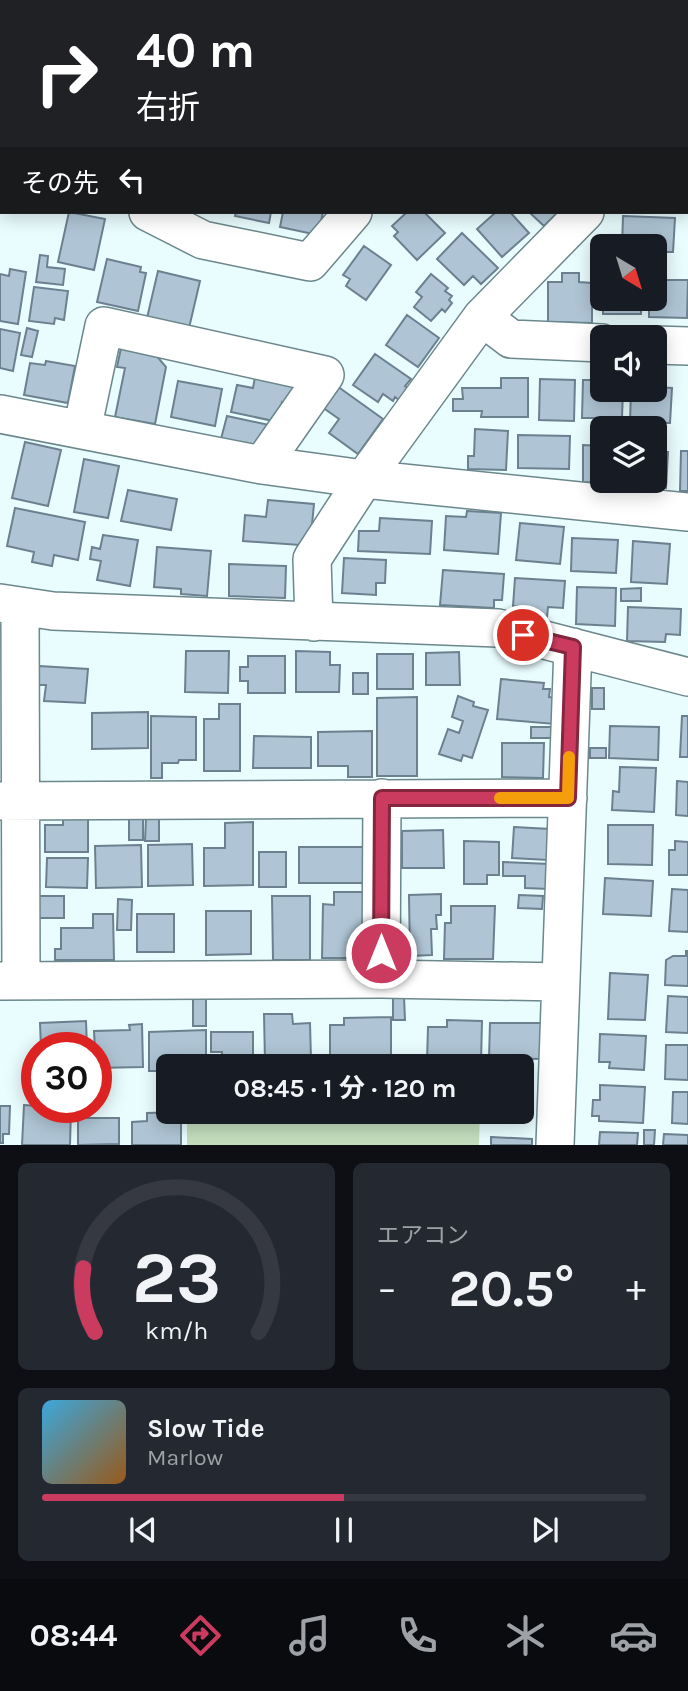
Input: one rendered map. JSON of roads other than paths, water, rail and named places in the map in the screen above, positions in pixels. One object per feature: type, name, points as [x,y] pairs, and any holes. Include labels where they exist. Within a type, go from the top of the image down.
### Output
[{"type":"street","points":[[152,214],[203,240],[310,262],[351,214]]},
{"type":"street","points":[[314,622],[312,559],[364,479],[482,317],[583,214]]},
{"type":"street","points":[[482,317],[511,339],[590,342]]},
{"type":"street","points":[[82,430],[104,326],[325,375],[262,465]]},
{"type":"street","points":[[667,345],[688,346]]},
{"type":"street","points":[[0,414],[262,465],[364,479],[688,512]]},
{"type":"street","points":[[561,982],[381,979],[10,981],[10,605],[53,611],[498,628],[688,677]]},
{"type":"street","points":[[555,1145],[573,647]]},
{"type":"street","points":[[381,979],[382,798]]},
{"type":"street","points":[[10,801],[568,798]]}]
